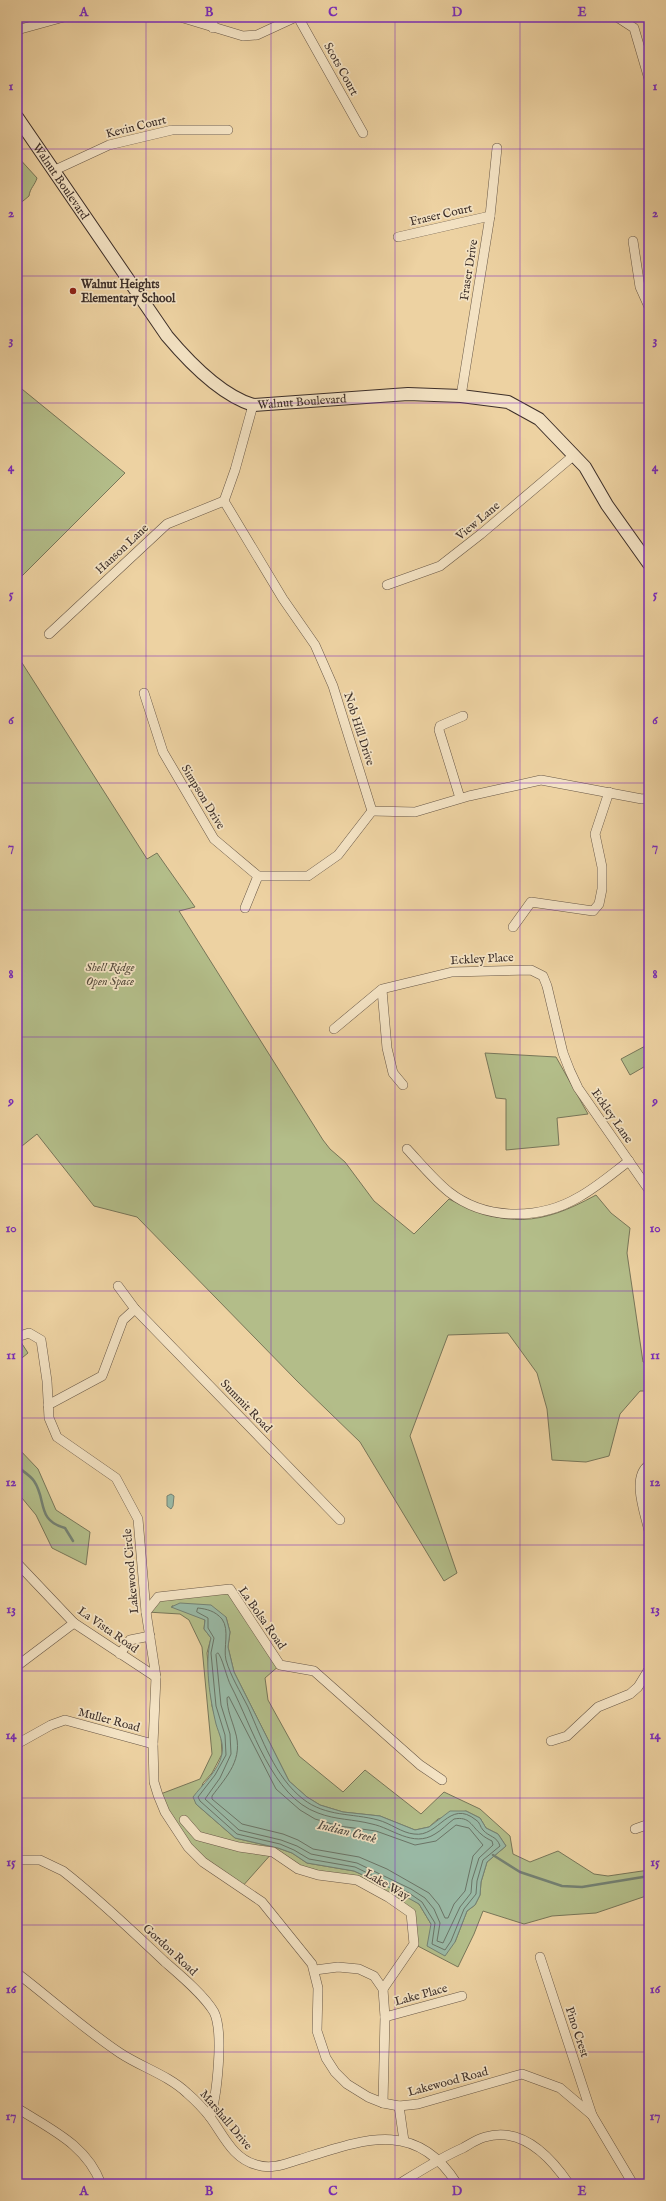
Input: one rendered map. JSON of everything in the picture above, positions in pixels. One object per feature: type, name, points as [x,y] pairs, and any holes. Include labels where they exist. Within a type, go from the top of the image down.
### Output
[{"type":"street","points":[[17,30],[64,17]]},
{"type":"street","points":[[180,17],[243,36],[257,35],[297,17]]},
{"type":"street","points":[[212,17],[213,28]]},
{"type":"street","name":"Scots Court","points":[[297,17],[363,133]]},
{"type":"street","points":[[617,17],[634,28],[649,79]]},
{"type":"street","name":"Walnut Boulevard","points":[[17,117],[55,170],[167,336],[179,350],[229,394],[240,401],[253,405],[408,394],[461,396],[508,402],[539,419],[585,467],[607,505],[649,564]]},
{"type":"street","name":"Kevin Court","points":[[55,170],[109,145],[172,130],[228,130]]},
{"type":"street","name":"Fraser Drive","points":[[461,396],[490,216],[497,148]]},
{"type":"street","name":"Fraser Court","points":[[398,237],[490,216]]},
{"type":"street","points":[[633,241],[640,287],[649,308]]},
{"type":"street","points":[[224,501],[235,470],[253,405]]},
{"type":"street","name":"View Lane","points":[[386,585],[440,566],[482,534],[573,456]]},
{"type":"street","name":"Hanson Lane","points":[[49,634],[167,524],[224,501]]},
{"type":"street","name":"Nob Hill Drive","points":[[224,501],[283,599],[315,645],[333,686],[372,811]]},
{"type":"street","name":"Simpson Drive","points":[[144,693],[163,752],[214,839],[258,876]]},
{"type":"street","points":[[460,798],[439,730],[440,726],[463,716]]},
{"type":"street","points":[[244,908],[258,876],[308,876],[338,855],[372,811],[415,812],[460,798],[541,780],[642,799],[649,798]]},
{"type":"street","points":[[513,927],[531,902],[594,911],[599,904],[602,889],[602,866],[595,834],[609,792]]},
{"type":"street","name":"Eckley Place","points":[[334,1029],[382,990],[452,972],[518,969],[538,972],[543,976],[547,986],[563,1053]]},
{"type":"street","points":[[382,990],[387,1048],[393,1073],[403,1085]]},
{"type":"street","name":"Eckley Lane","points":[[563,1053],[578,1088],[649,1190]]},
{"type":"street","points":[[407,1149],[450,1193],[473,1206],[493,1212],[513,1214],[547,1211],[579,1197],[629,1161]]},
{"type":"street","name":"Summit Road","points":[[118,1286],[134,1309],[340,1520]]},
{"type":"street","points":[[48,1405],[102,1376],[123,1320],[134,1309]]},
{"type":"street","name":"Lakewood Circle","points":[[17,1337],[29,1333],[41,1340],[49,1418],[57,1437],[116,1478],[138,1519],[146,1612],[156,1677],[153,1744]]},
{"type":"street","points":[[649,1464],[641,1474],[640,1482],[649,1531]]},
{"type":"street","name":"La Vista Road","points":[[17,1563],[74,1623],[156,1677]]},
{"type":"street","points":[[649,1574],[649,1602]]},
{"type":"street","name":"La Bolsa Road","points":[[146,1612],[158,1598],[230,1590],[280,1665],[314,1671],[420,1764],[442,1780]]},
{"type":"street","points":[[17,1666],[74,1623]]},
{"type":"street","points":[[120,1654],[130,1640],[150,1636]]},
{"type":"street","points":[[551,1741],[566,1736],[598,1707],[630,1694],[638,1687],[649,1669]]},
{"type":"street","name":"Muller Road","points":[[17,1744],[51,1725],[65,1720],[153,1744]]},
{"type":"street","name":"Lakewood Road","points":[[153,1744],[154,1782],[158,1795],[165,1812],[188,1847],[203,1862],[262,1902],[302,1950],[314,1970],[318,1988],[317,2031],[326,2058],[335,2072],[347,2084],[368,2097],[383,2103],[399,2106],[418,2104],[522,2074],[560,2088],[592,2114],[633,2184]]},
{"type":"street","name":"Lake Way","points":[[184,1820],[198,1836],[239,1847],[273,1852],[298,1869],[318,1875],[357,1880],[388,1897],[411,1913],[414,1944],[383,1989]]},
{"type":"street","points":[[635,1829],[649,1824]]},
{"type":"street","name":"Gordon Road","points":[[17,1860],[40,1860],[63,1871],[181,1976],[213,2011],[218,2028],[219,2051],[214,2106],[210,2117]]},
{"type":"street","name":"Pino Crest","points":[[540,1957],[592,2114]]},
{"type":"street","points":[[314,1970],[338,1967],[359,1969],[374,1976],[383,1989],[385,2017],[383,2103]]},
{"type":"street","name":"Marshall Drive","points":[[17,1973],[118,2051],[186,2091],[210,2117],[235,2153],[245,2161],[258,2166],[276,2166],[360,2141],[404,2141],[420,2147],[437,2159],[457,2184]]},
{"type":"street","name":"Lake Place","points":[[385,2017],[462,1996]]},
{"type":"street","points":[[399,2106],[404,2141]]},
{"type":"street","points":[[17,2108],[76,2146],[92,2163],[101,2184]]},
{"type":"street","points":[[399,2184],[437,2159],[485,2137],[510,2136],[523,2139],[543,2152],[569,2184]]},
{"type":"green space","points":[[17,156],[37,178],[29,196],[17,206]]},
{"type":"green space","points":[[17,385],[125,473],[17,581]]},
{"type":"green space","name":"Shell Ridge Open Space","points":[[17,655],[147,859],[157,853],[195,907],[179,911],[323,1140],[330,1149],[345,1162],[374,1201],[414,1234],[449,1199],[488,1215],[506,1219],[523,1220],[540,1218],[557,1213],[596,1195],[611,1213],[630,1228],[627,1253],[643,1362],[649,1363],[649,1391],[640,1391],[620,1414],[609,1456],[586,1462],[552,1460],[547,1409],[537,1373],[508,1333],[448,1335],[410,1436],[457,1573],[444,1581],[360,1442],[297,1381],[137,1217],[94,1206],[37,1134],[17,1150]]},
{"type":"green space","points":[[649,1044],[649,1064],[630,1075],[621,1059]]},
{"type":"green space","points":[[485,1053],[556,1057],[588,1114],[557,1118],[559,1145],[506,1150],[506,1099],[496,1098]]},
{"type":"green space","points":[[17,1336],[28,1353],[17,1362]]},
{"type":"green space","points":[[17,1447],[38,1469],[56,1510],[90,1532],[86,1565],[52,1548],[36,1515],[17,1492]]},
{"type":"green space","points":[[230,1589],[280,1665],[265,1678],[268,1700],[299,1756],[343,1792],[365,1770],[421,1814],[444,1792],[480,1809],[510,1836],[513,1854],[530,1862],[558,1851],[594,1874],[608,1876],[649,1870],[649,1895],[596,1913],[552,1916],[524,1924],[483,1911],[458,1967],[414,1944],[411,1913],[357,1880],[318,1875],[273,1852],[241,1888],[203,1862],[158,1795],[200,1779],[212,1754],[202,1647],[189,1620],[180,1614],[147,1612],[158,1597]],"holes":[[[172,1606],[226,1617],[230,1632],[228,1647],[234,1672],[289,1781],[307,1797],[320,1805],[343,1812],[380,1816],[415,1830],[429,1827],[438,1819],[466,1811],[480,1818],[486,1828],[498,1834],[506,1846],[487,1862],[481,1882],[480,1895],[475,1905],[467,1911],[455,1942],[431,1924],[419,1904],[407,1896],[354,1871],[307,1863],[292,1853],[278,1848],[235,1838],[196,1804],[203,1783],[212,1773],[222,1754],[221,1736],[212,1706],[207,1653],[211,1638],[204,1629],[205,1619]]]},
{"type":"water","points":[[171,1494],[174,1496],[173,1506],[171,1509],[167,1506],[167,1496]]},
{"type":"water","points":[[180,1603],[211,1605],[226,1617],[230,1632],[228,1647],[234,1672],[289,1781],[307,1797],[320,1805],[343,1812],[380,1816],[415,1830],[429,1827],[450,1811],[466,1811],[480,1818],[486,1828],[498,1834],[506,1846],[487,1862],[481,1882],[480,1895],[475,1905],[467,1911],[455,1942],[445,1956],[427,1946],[431,1924],[419,1904],[381,1883],[354,1871],[307,1863],[292,1853],[278,1848],[235,1838],[196,1804],[193,1797],[217,1766],[222,1754],[222,1746],[210,1692],[208,1658],[211,1638],[204,1629],[205,1620],[171,1607]]},
{"type":"waterway","points":[[642,17],[649,21]]},
{"type":"waterway","name":"Indian Creek","points":[[17,1466],[34,1481],[38,1488],[46,1515],[50,1520],[65,1528],[73,1541]]},
{"type":"waterway","name":"Indian Creek","points":[[493,1855],[520,1872],[562,1886],[582,1887],[649,1876]]},
{"type":"place","name":"Walnut Heights Elementary School","points":[[73,291]]}]
